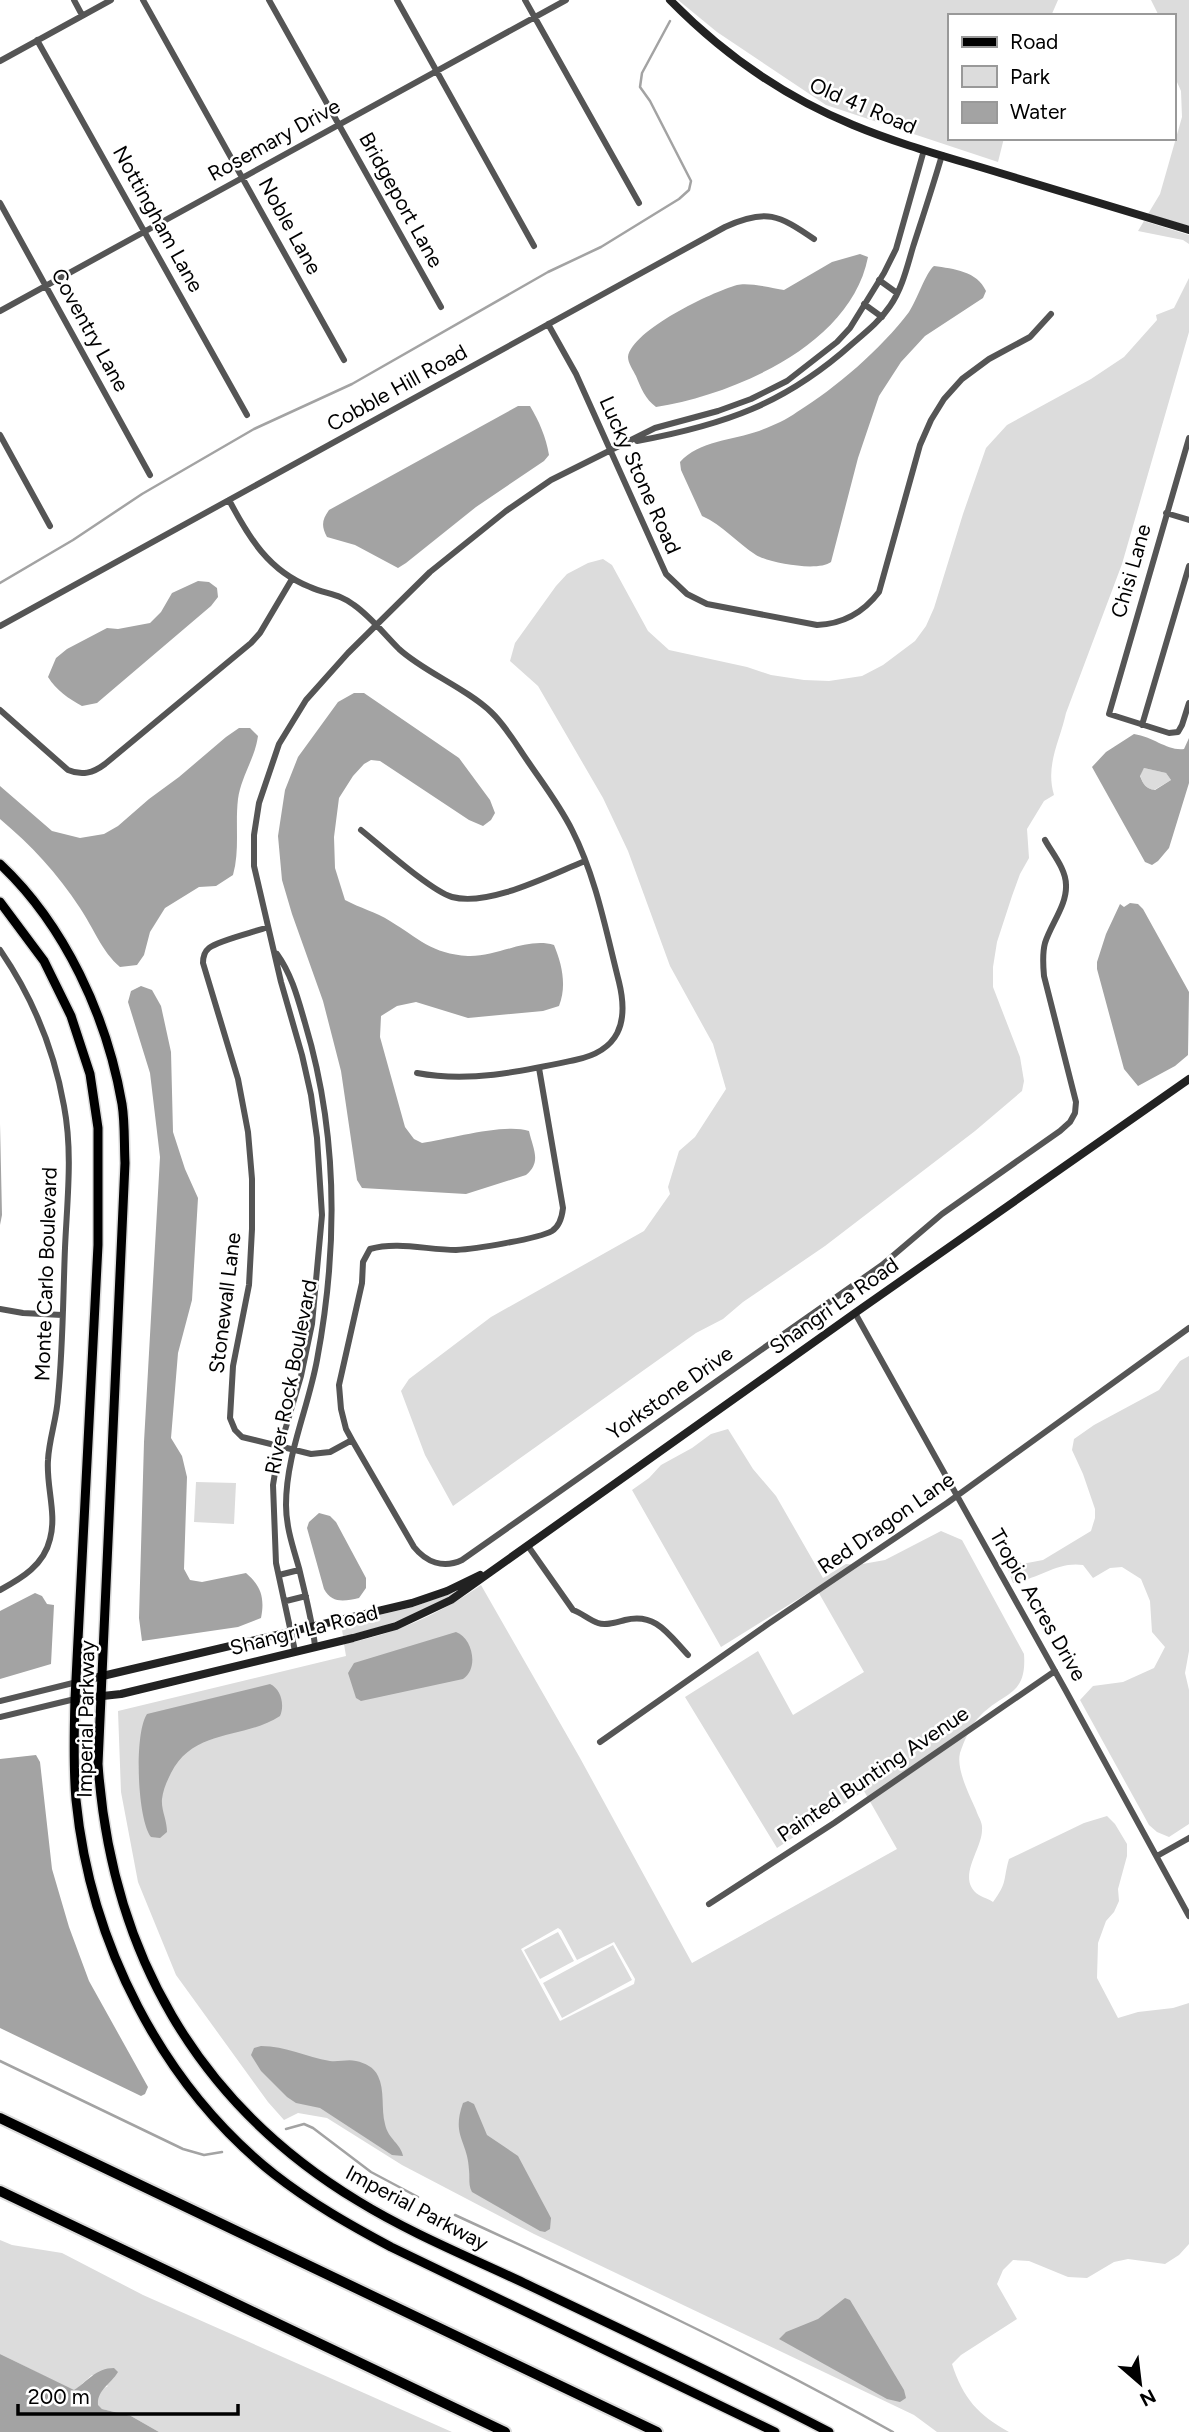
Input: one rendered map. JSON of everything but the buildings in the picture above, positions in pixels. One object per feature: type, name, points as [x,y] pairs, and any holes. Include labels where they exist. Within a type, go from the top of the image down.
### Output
[{"type":"highway","points":[[0,2118],[657,2432]]},
{"type":"highway","points":[[0,2191],[505,2432]]},
{"type":"main road","name":"Imperial Parkway","points":[[0,864],[36,905],[70,956],[93,1000],[112,1056],[122,1106],[124,1199],[101,1695],[101,1804],[116,1882],[131,1930],[168,2009],[192,2049],[250,2117],[288,2153],[359,2202],[751,2391],[830,2432]]},
{"type":"main road","name":"Imperial Parkway","points":[[0,902],[44,961],[71,1016],[90,1074],[98,1128],[98,1245],[75,1699],[76,1800],[93,1894],[126,1981],[170,2060],[231,2134],[272,2172],[345,2223],[775,2432]]},
{"type":"street","points":[[74,0],[82,15]]},
{"type":"street","points":[[0,61],[111,0]]},
{"type":"street","name":"Noble Lane","points":[[143,0],[344,360]]},
{"type":"street","name":"Bridgeport Lane","points":[[269,0],[441,307]]},
{"type":"street","points":[[397,0],[534,246]]},
{"type":"street","points":[[525,0],[639,202]]},
{"type":"street","name":"Rosemary Drive","points":[[0,311],[566,0]]},
{"type":"street","name":"Old 41 Road","points":[[670,0],[722,48],[781,88],[854,126],[924,150],[1189,230]]},
{"type":"street","name":"Nottingham Lane","points":[[37,40],[247,415]]},
{"type":"street","name":"River Rock Boulevard","points":[[295,1651],[276,1563],[274,1485],[280,1447],[301,1376],[312,1324],[322,1215],[311,1095],[254,866],[260,803],[279,744],[306,700],[376,625],[430,572],[506,510],[551,480],[655,428],[718,411],[786,381],[837,342],[850,328],[896,248],[924,150]]},
{"type":"street","name":"River Rock Boulevard","points":[[631,442],[665,436],[739,415],[787,394],[816,374],[881,317],[897,293],[942,155]]},
{"type":"street","name":"Coventry Lane","points":[[0,202],[150,475]]},
{"type":"street","name":"Cobble Hill Road","points":[[0,626],[725,227],[746,219],[765,216],[783,219],[814,239]]},
{"type":"street","points":[[879,280],[897,293]]},
{"type":"street","points":[[864,304],[881,317]]},
{"type":"street","name":"Lucky Stone Road","points":[[548,324],[576,374],[666,574],[687,594],[707,604],[817,625],[835,623],[859,613],[879,592],[920,445],[944,399],[977,367],[1030,337],[1051,314]]},
{"type":"street","points":[[0,435],[50,526]]},
{"type":"street","name":"Chisi Lane","points":[[1142,725],[1109,714],[1189,438]]},
{"type":"street","points":[[229,500],[258,550],[292,579],[346,599],[400,650],[487,708],[497,718],[556,802],[585,861],[624,1007],[622,1024],[615,1038],[596,1054],[539,1068],[453,1079],[417,1073]]},
{"type":"street","points":[[1166,513],[1189,520]]},
{"type":"street","points":[[1189,566],[1142,725],[1169,733],[1178,732],[1189,703]]},
{"type":"street","points":[[0,710],[68,771],[76,774],[90,773],[105,764],[251,643],[260,633],[292,579]]},
{"type":"street","points":[[361,830],[439,891],[462,898],[488,896],[522,887],[585,861]]},
{"type":"street","name":"Yorkstone Drive","points":[[539,1068],[563,1208],[559,1224],[552,1231],[541,1235],[468,1249],[370,1249],[363,1262],[362,1283],[339,1385],[341,1409],[352,1440],[420,1555],[431,1562],[452,1565],[462,1560],[882,1265],[942,1214],[1070,1122],[1076,1102],[1044,976],[1043,962],[1046,940],[1065,898],[1067,884],[1045,840]]},
{"type":"street","name":"Stonewall Lane","points":[[268,927],[209,948],[203,956],[203,963],[237,1079],[252,1179],[249,1285],[233,1366],[230,1418],[235,1430],[242,1437],[280,1447]]},
{"type":"street","name":"Monte Carlo Boulevard","points":[[0,950],[22,985],[54,1059],[64,1105],[69,1149],[58,1401],[48,1459],[52,1523],[50,1541],[27,1575],[0,1590]]},
{"type":"street","name":"River Rock Boulevard","points":[[276,953],[285,966],[294,989],[317,1069],[331,1161],[332,1254],[325,1311],[317,1363],[294,1450],[286,1504],[289,1535],[306,1596],[315,1646]]},
{"type":"street","name":"Shangri La Road","points":[[75,1699],[121,1694],[353,1638],[424,1615],[452,1600],[1189,1079]]},
{"type":"street","points":[[0,1309],[62,1315]]},
{"type":"street","name":"Tropic Acres Drive","points":[[855,1313],[1189,1916]]},
{"type":"street","name":"Red Dragon Lane","points":[[600,1742],[768,1623],[956,1496],[1189,1328]]},
{"type":"street","points":[[280,1447],[322,1454],[352,1440]]},
{"type":"street","points":[[528,1546],[573,1610],[585,1614],[598,1624],[610,1624],[638,1616],[648,1618],[658,1624],[688,1655]]},
{"type":"street","name":"Shangri La Road","points":[[77,1682],[412,1603],[447,1591],[502,1565]]},
{"type":"street","points":[[279,1575],[299,1570]]},
{"type":"street","points":[[286,1601],[306,1596]]},
{"type":"street","name":"Painted Bunting Avenue","points":[[709,1904],[834,1823],[1055,1671]]},
{"type":"street","points":[[0,1701],[77,1682]]},
{"type":"street","points":[[0,1717],[75,1699]]},
{"type":"street","points":[[1157,1856],[1189,1838]]},
{"type":"green space","points":[[678,0],[1058,0],[1052,14],[948,14],[948,140],[1004,140],[998,162],[826,105],[717,32]]},
{"type":"green space","points":[[1151,0],[1189,0],[1189,226],[1148,214],[1160,194],[1182,117],[1181,91],[1175,78],[1175,14],[1158,14]]},
{"type":"green space","points":[[1144,221],[1189,235],[1189,244],[1183,240],[1138,231]]},
{"type":"green space","points":[[1189,278],[1189,332],[1122,564],[1066,713],[1054,753],[1051,773],[1054,795],[1044,801],[1027,829],[1029,858],[1020,874],[997,942],[993,987],[1020,1057],[1024,1081],[1022,1091],[975,1131],[825,1246],[743,1302],[723,1319],[696,1333],[453,1506],[425,1455],[401,1391],[409,1379],[491,1317],[644,1231],[670,1194],[668,1187],[679,1151],[695,1137],[726,1089],[713,1044],[670,966],[628,851],[603,798],[538,686],[510,661],[515,643],[567,574],[603,559],[612,565],[648,631],[669,650],[771,675],[804,680],[829,681],[862,676],[883,665],[915,641],[926,626],[986,448],[1007,425],[1091,379],[1124,357],[1157,320],[1156,315],[1174,308]]},
{"type":"green space","points":[[1144,768],[1166,773],[1171,780],[1154,790],[1148,788],[1140,775]]},
{"type":"green space","points":[[1189,1356],[1189,1651],[1185,1673],[1189,1690],[1189,1824],[1169,1837],[1149,1825],[1080,1700],[1093,1686],[1123,1682],[1154,1668],[1165,1647],[1152,1632],[1150,1601],[1141,1579],[1122,1567],[1110,1568],[1093,1578],[1083,1565],[1074,1564],[1013,1583],[1002,1553],[1007,1551],[1022,1564],[1043,1560],[1091,1531],[1095,1509],[1072,1450],[1074,1439],[1094,1425],[1159,1390],[1180,1361]]},
{"type":"green space","points":[[728,1429],[753,1469],[776,1496],[823,1578],[846,1564],[857,1565],[885,1560],[941,1531],[962,1540],[1024,1654],[1024,1668],[1018,1685],[977,1719],[960,1753],[961,1774],[982,1827],[969,1873],[972,1888],[993,1902],[1003,1885],[1009,1859],[1084,1823],[1107,1816],[1127,1844],[1127,1856],[1118,1889],[1119,1901],[1106,1921],[1098,1943],[1097,1978],[1118,2018],[1189,2003],[1189,2244],[1165,2264],[1128,2259],[1114,2262],[1087,2278],[1068,2277],[1029,2261],[1013,2260],[1003,2270],[997,2284],[1017,2319],[961,2355],[952,2364],[961,2387],[973,2404],[1009,2432],[937,2432],[914,2415],[534,2234],[402,2165],[327,2118],[298,2113],[284,2120],[176,1975],[138,1882],[121,1792],[118,1711],[346,1656],[344,1644],[381,1635],[416,1622],[481,1585],[580,1758],[692,1963],[897,1849],[864,1791],[777,1848],[685,1697],[758,1651],[793,1715],[864,1672],[816,1588],[721,1647],[632,1490],[661,1465],[711,1434]],"holes":[[[558,1928],[577,1960],[614,1942],[635,1979],[634,1984],[560,2021],[521,1949]]]},
{"type":"green space","points":[[196,1482],[236,1483],[234,1524],[194,1522]]},
{"type":"green space","points":[[458,1591],[432,1607],[403,1619],[343,1636],[341,1624],[413,1607]]},
{"type":"green space","points":[[558,1932],[574,1961],[540,1979],[524,1950]]},
{"type":"green space","points":[[613,1945],[632,1980],[562,2018],[543,1983]]},
{"type":"green space","points":[[0,2240],[12,2245],[62,2253],[143,2295],[452,2432],[159,2432],[131,2416],[102,2409],[97,2405],[98,2399],[101,2391],[108,2386],[92,2375],[74,2391],[0,2354]]},
{"type":"water","points":[[860,254],[868,257],[857,288],[839,316],[814,340],[785,360],[753,377],[687,400],[656,407],[646,397],[628,357],[643,335],[658,324],[725,289],[747,284],[784,290],[832,262]]},
{"type":"water","points":[[934,266],[971,275],[986,291],[983,298],[925,336],[901,362],[879,396],[858,458],[831,562],[805,566],[762,558],[702,516],[680,462],[706,445],[779,423],[827,391],[872,354],[898,326],[909,312]]},
{"type":"water","points":[[518,406],[530,406],[542,429],[549,455],[476,507],[406,563],[398,568],[355,545],[327,537],[323,523],[329,510]]},
{"type":"water","points":[[198,581],[209,582],[217,588],[218,597],[211,606],[97,703],[82,706],[63,694],[48,677],[56,658],[67,649],[107,628],[118,629],[150,623],[161,612],[172,593]]},
{"type":"water","points":[[354,693],[364,693],[459,758],[490,800],[495,813],[483,826],[469,820],[380,761],[371,760],[364,764],[339,798],[334,837],[335,868],[345,900],[385,918],[435,949],[468,956],[544,943],[554,945],[561,967],[563,991],[559,1006],[543,1011],[468,1018],[416,1002],[397,1006],[381,1016],[380,1037],[405,1127],[414,1139],[422,1143],[492,1130],[529,1131],[535,1160],[526,1175],[466,1194],[362,1188],[357,1180],[341,1071],[323,1001],[282,880],[278,836],[285,790],[298,757],[338,702]]},
{"type":"water","points":[[239,728],[250,728],[258,736],[238,799],[233,875],[216,886],[199,887],[165,908],[150,932],[144,955],[137,965],[120,967],[98,939],[72,895],[33,850],[0,819],[0,786],[52,831],[80,838],[104,834],[118,826]]},
{"type":"water","points":[[1134,734],[1178,749],[1184,749],[1189,738],[1189,783],[1169,848],[1152,865],[1145,862],[1092,767],[1106,752]],"holes":[[[1144,768],[1166,773],[1171,780],[1155,790],[1145,786],[1140,776]]]},
{"type":"water","points":[[1130,903],[1138,904],[1143,909],[1189,992],[1188,1055],[1175,1066],[1138,1086],[1124,1069],[1097,969],[1106,934],[1120,904],[1124,907]]},
{"type":"water","points":[[141,986],[152,990],[161,1006],[171,1052],[173,1132],[198,1198],[192,1300],[178,1353],[171,1438],[182,1456],[187,1477],[184,1569],[190,1580],[202,1582],[246,1573],[261,1593],[262,1604],[261,1618],[238,1627],[142,1641],[139,1618],[144,1442],[160,1157],[150,1073],[128,1002],[131,991]]},
{"type":"water","points":[[0,1124],[2,1215],[0,1225]]},
{"type":"water","points":[[319,1513],[330,1516],[336,1522],[366,1578],[366,1588],[359,1598],[335,1599],[324,1589],[307,1528],[309,1522]]},
{"type":"water","points":[[35,1593],[42,1596],[47,1604],[54,1605],[51,1664],[0,1679],[0,1611]]},
{"type":"water","points":[[456,1632],[467,1640],[472,1654],[471,1668],[463,1679],[361,1701],[356,1698],[348,1673],[354,1663]]},
{"type":"water","points":[[270,1684],[281,1698],[280,1716],[251,1729],[206,1742],[193,1748],[181,1759],[171,1773],[163,1796],[162,1807],[167,1832],[160,1838],[151,1837],[143,1813],[139,1776],[140,1739],[147,1714]]},
{"type":"water","points":[[36,1755],[40,1762],[52,1869],[69,1927],[89,1981],[148,2087],[141,2096],[0,2028],[0,1759]]},
{"type":"water","points":[[261,2046],[330,2061],[356,2061],[372,2068],[380,2081],[387,2129],[403,2156],[392,2155],[320,2108],[296,2103],[287,2097],[261,2071],[251,2055],[254,2048]]},
{"type":"water","points":[[468,2101],[474,2104],[487,2135],[518,2156],[551,2218],[550,2229],[540,2231],[472,2192],[468,2160],[459,2131],[463,2103]]},
{"type":"water","points":[[845,2298],[850,2300],[904,2390],[906,2398],[900,2402],[887,2399],[779,2339],[786,2332],[818,2319]]},
{"type":"water","points":[[0,2354],[74,2390],[97,2373],[114,2368],[118,2372],[102,2391],[98,2405],[102,2409],[131,2416],[159,2432],[0,2432]]},
{"type":"waterway","points":[[0,583],[73,540],[142,494],[254,429],[352,384],[548,272],[601,247],[679,199],[689,190],[691,181],[650,101],[640,87],[642,73],[670,21]]},
{"type":"waterway","points":[[0,2061],[183,2149],[204,2155],[222,2152]]},
{"type":"waterway","points":[[286,2129],[304,2124],[313,2128],[371,2172],[418,2197]]},
{"type":"waterway","points":[[455,2215],[731,2346],[893,2432]]}]
